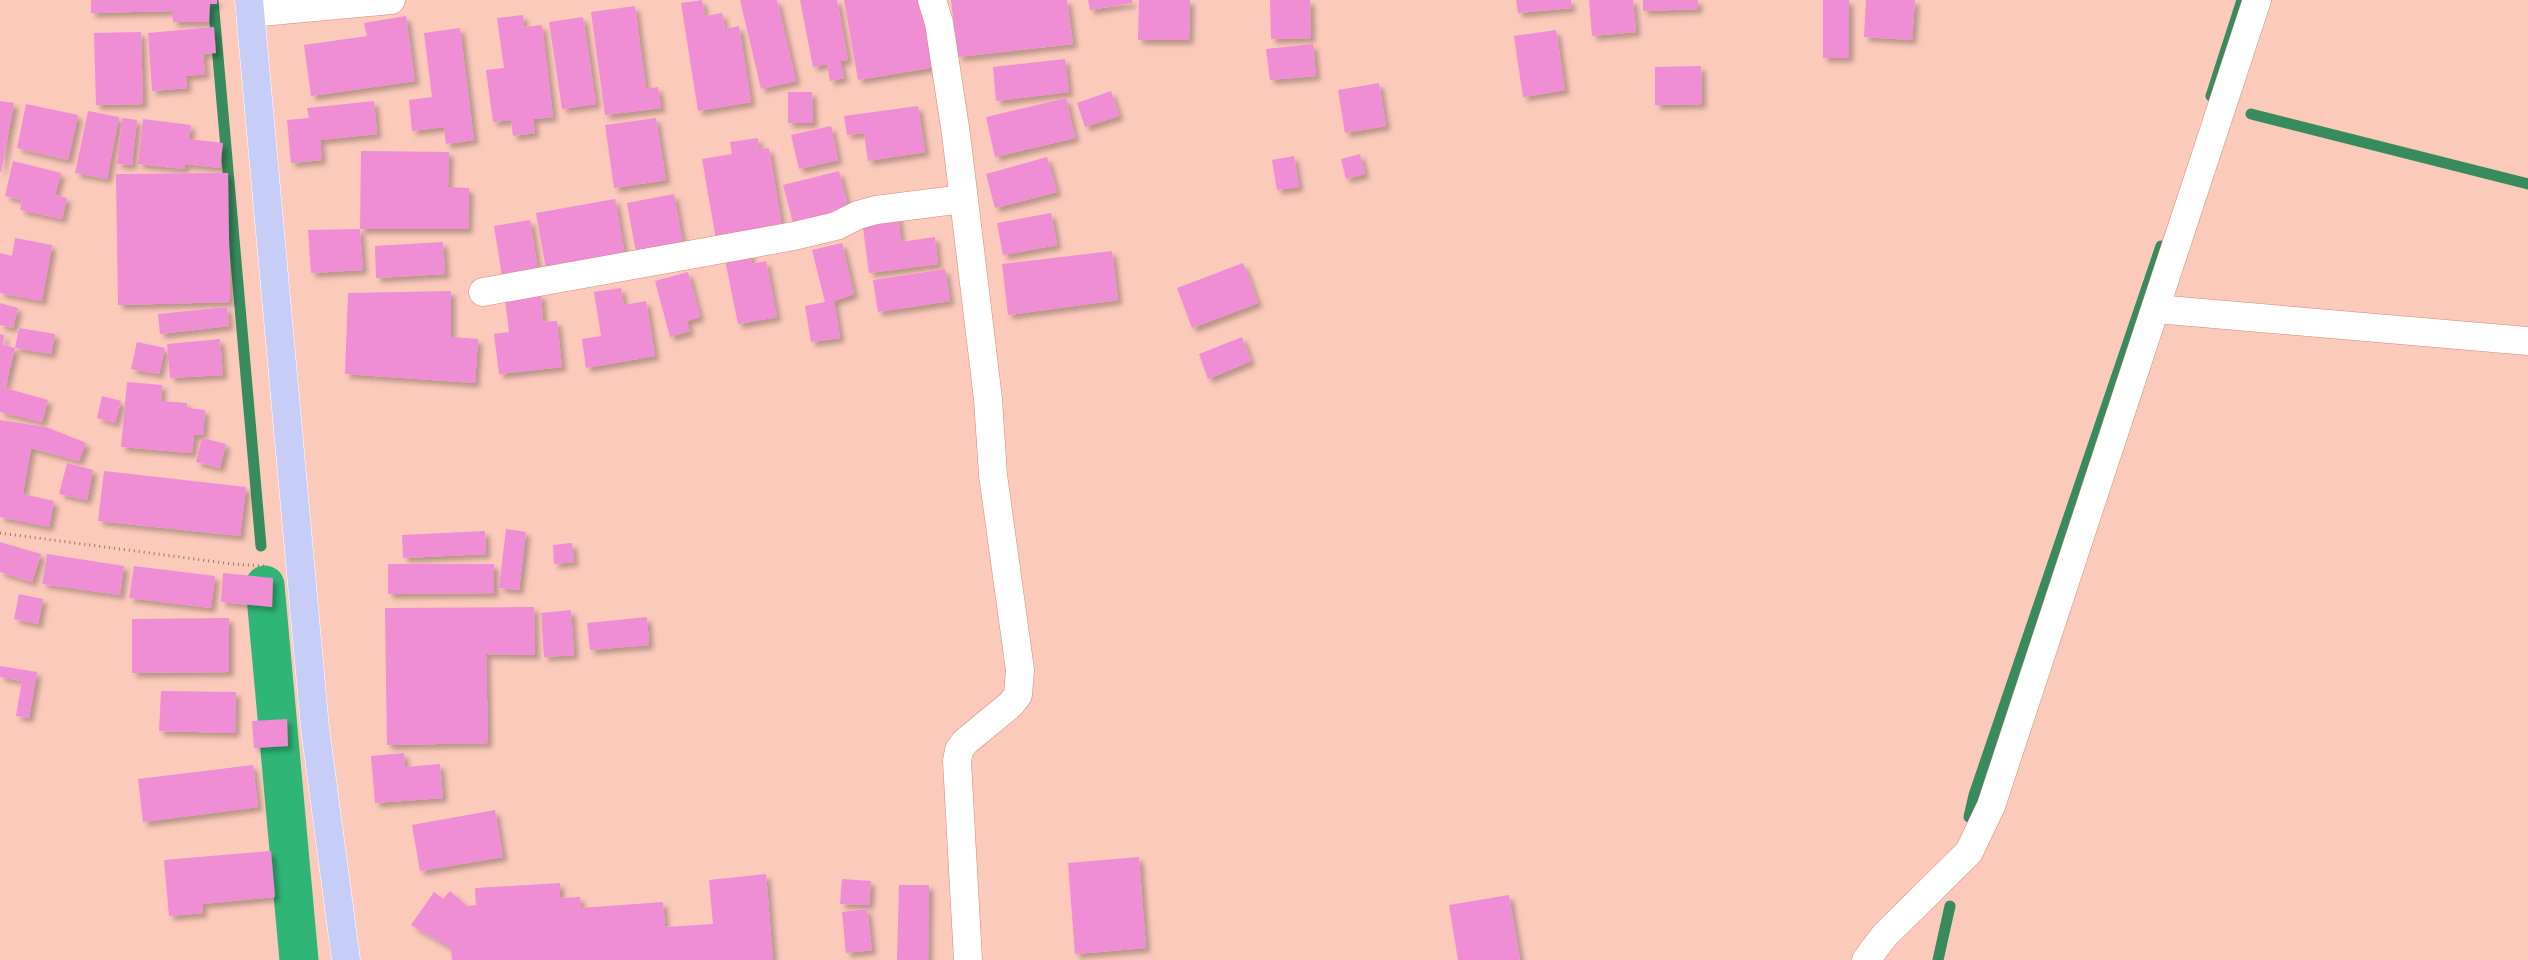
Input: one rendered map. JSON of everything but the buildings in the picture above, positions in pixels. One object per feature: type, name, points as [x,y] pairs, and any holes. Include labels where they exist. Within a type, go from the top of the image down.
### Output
[{"type":"main road","points":[[249,6],[315,728],[346,960]]},
{"type":"street","points":[[249,6],[391,0]]},
{"type":"street","points":[[932,0],[943,47],[963,199],[988,399],[993,475],[1020,670],[1018,695],[1011,704],[965,742],[959,750],[958,771],[968,960]]},
{"type":"street","points":[[1866,960],[1885,936],[1969,852],[1991,806],[2156,310],[2256,0]]},
{"type":"street","points":[[483,292],[794,236],[836,226],[858,215],[876,210],[963,199]]},
{"type":"street","points":[[2156,310],[2528,341]]},
{"type":"path","points":[[0,533],[232,564],[300,565]]},
{"type":"waterway","points":[[213,0],[261,546]]},
{"type":"waterway","points":[[2211,96],[2242,0]]},
{"type":"waterway","points":[[2251,114],[2528,184]]},
{"type":"waterway","points":[[1969,817],[1974,795],[2161,246]]},
{"type":"waterway","points":[[265,585],[299,960]]},
{"type":"waterway","points":[[1938,960],[1950,906]]}]
